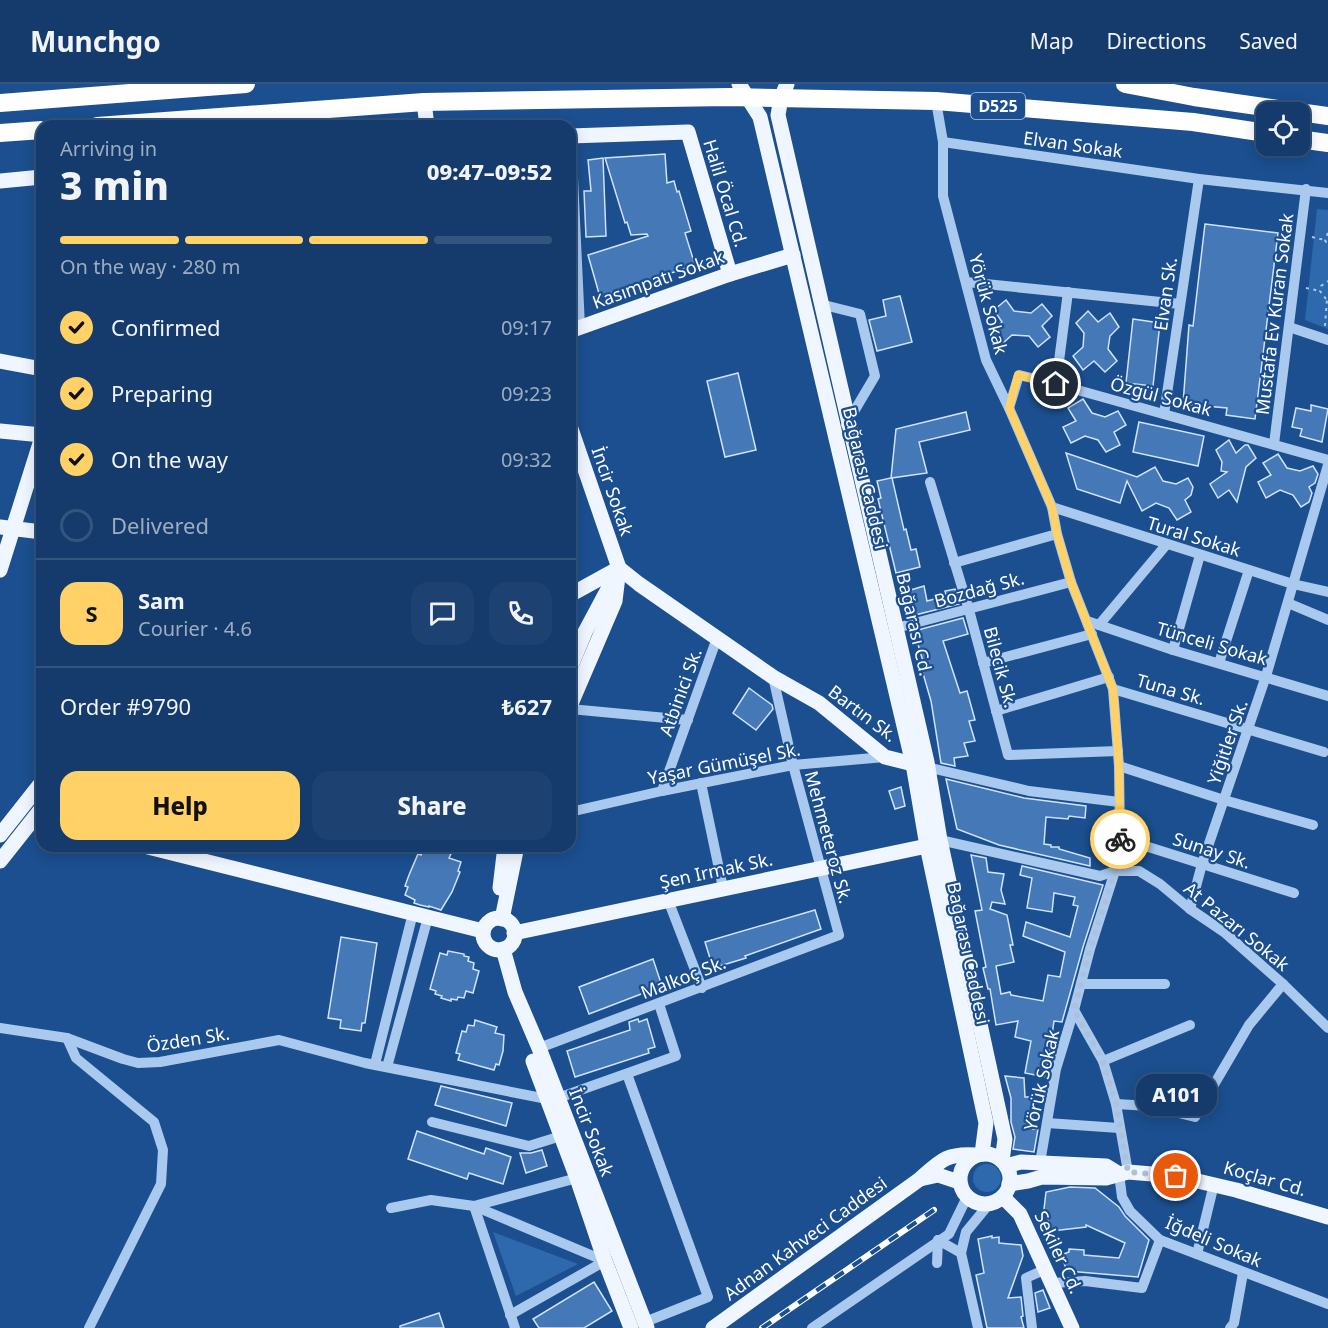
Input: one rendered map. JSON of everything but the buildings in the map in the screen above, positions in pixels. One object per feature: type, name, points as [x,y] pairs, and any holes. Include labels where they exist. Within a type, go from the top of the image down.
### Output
[{"type":"highway","points":[[0,104],[107,90],[246,84]]},
{"type":"highway","points":[[1125,84],[1194,97],[1328,116]]},
{"type":"highway","name":"D525","points":[[179,120],[424,102],[784,91],[1193,122],[1256,131]]},
{"type":"highway","points":[[0,133],[36,130]]},
{"type":"highway","points":[[1310,141],[1328,143]]},
{"type":"main road","name":"Bağarası Caddesi","points":[[744,91],[760,117],[793,255],[841,426],[921,766],[986,1123],[979,1154]]},
{"type":"main road","name":"Bağarası Cd.","points":[[784,91],[778,115],[820,304],[841,426],[896,628],[921,766]]},
{"type":"main road","points":[[424,102],[426,120]]},
{"type":"main road","name":"Halil Öcal Cd.","points":[[576,135],[688,132],[730,274]]},
{"type":"main road","points":[[0,181],[36,178]]},
{"type":"main road","name":"Kasımpatı Sokak","points":[[576,329],[730,274],[793,255]]},
{"type":"main road","points":[[0,361],[36,368]]},
{"type":"main road","points":[[0,431],[36,435]]},
{"type":"main road","name":"İncir Sokak","points":[[576,443],[619,568],[615,601],[576,694]]},
{"type":"main road","points":[[0,570],[7,528],[36,452]]},
{"type":"main road","points":[[7,528],[36,531]]},
{"type":"main road","points":[[576,591],[619,568]]},
{"type":"main road","points":[[576,654],[619,568]]},
{"type":"main road","name":"Bartın Sk.","points":[[619,568],[773,677],[819,703],[885,757],[921,766]]},
{"type":"main road","points":[[0,835],[7,815],[36,788]]},
{"type":"main road","points":[[7,815],[36,816]]},
{"type":"main road","points":[[0,861],[36,819]]},
{"type":"main road","points":[[934,843],[1005,1139],[1006,1190],[989,1204],[973,1202],[967,1197],[959,1182],[963,1166],[979,1154],[991,1155],[1004,1163]]},
{"type":"main road","name":"Şen Irmak Sk.","points":[[514,933],[934,843]]},
{"type":"main road","points":[[168,852],[483,931],[488,922],[500,918],[511,924],[514,933],[512,943],[500,949]]},
{"type":"main road","points":[[500,918],[505,852]]},
{"type":"main road","points":[[500,918],[516,852]]},
{"type":"main road","name":"İncir Sokak","points":[[483,931],[484,941],[500,949]]},
{"type":"main road","name":"İncir Sokak","points":[[500,949],[515,992],[539,1048],[561,1136],[605,1261],[641,1326]]},
{"type":"main road","name":"İncir Sokak","points":[[500,949],[510,1002],[553,1098],[641,1326]]},
{"type":"main road","name":"Adnan Kahveci Caddesi","points":[[713,1328],[920,1179],[941,1160],[958,1154],[979,1154]]},
{"type":"main road","name":"Koçlar Cd.","points":[[1004,1163],[1106,1166],[1124,1173],[1176,1176],[1214,1184],[1328,1216]]},
{"type":"main road","name":"Koçlar Cd.","points":[[1006,1190],[1042,1177],[1106,1178],[1124,1173]]},
{"type":"main road","points":[[920,1179],[938,1175],[959,1182]]},
{"type":"main road","name":"Sekiler Cd.","points":[[1006,1190],[1020,1214],[1072,1328]]},
{"type":"street","name":"Yörük Sokak","points":[[936,101],[943,142],[943,196],[986,360],[1052,507],[1071,582],[1087,621]]},
{"type":"street","name":"Elvan Sokak","points":[[943,142],[1199,178],[1328,193]]},
{"type":"street","name":"Elvan Sk.","points":[[1164,414],[1199,178]]},
{"type":"street","name":"Mustafa Ev Kuran Sokak","points":[[1274,444],[1306,189]]},
{"type":"street","points":[[966,282],[1180,304]]},
{"type":"street","points":[[1056,384],[1068,292]]},
{"type":"street","points":[[820,304],[860,314],[875,376],[841,426]]},
{"type":"street","points":[[1288,327],[1328,340]]},
{"type":"street","name":"Özgül Sokak","points":[[1009,408],[1018,375],[1274,444],[1328,462]]},
{"type":"street","name":"Yiğitler Sk.","points":[[1190,909],[1202,864],[1266,676],[1328,462]]},
{"type":"street","name":"Bilecik Sk.","points":[[930,483],[969,610],[1008,755],[1118,751]]},
{"type":"street","name":"Tural Sokak","points":[[1052,507],[1166,545],[1293,584],[1328,592]]},
{"type":"street","points":[[954,563],[1057,534]]},
{"type":"street","points":[[983,663],[1095,630],[1166,545]]},
{"type":"street","points":[[1173,650],[1200,555]]},
{"type":"street","points":[[1219,663],[1249,570]]},
{"type":"street","name":"Bozdağ Sk.","points":[[896,628],[1071,582]]},
{"type":"street","points":[[1288,603],[1328,620]]},
{"type":"street","name":"Tünceli Sokak","points":[[1087,621],[1095,630],[1266,676],[1328,696]]},
{"type":"street","name":"Yörük Sokak","points":[[1040,1163],[1056,1069],[1090,949],[1115,872],[1120,838],[1119,766],[1113,689],[1095,630]]},
{"type":"street","name":"Atbinici Sk.","points":[[662,791],[717,638]]},
{"type":"street","name":"Mehmeteroz Sk.","points":[[773,677],[793,765],[838,935]]},
{"type":"street","points":[[996,711],[1109,677]]},
{"type":"street","name":"Tuna Sk.","points":[[1113,689],[1324,752]]},
{"type":"street","points":[[576,709],[687,720]]},
{"type":"street","name":"Yaşar Gümüşel Sk.","points":[[576,811],[793,765],[885,757]]},
{"type":"street","name":"Bartın Sk.","points":[[921,766],[1029,792],[1119,802]]},
{"type":"street","points":[[1119,766],[1224,800],[1313,825]]},
{"type":"street","points":[[701,783],[723,888]]},
{"type":"street","name":"Sunay Sk.","points":[[1120,838],[1294,894]]},
{"type":"street","name":"At Pazarı Sokak","points":[[934,843],[1100,876],[1115,872],[1139,871],[1224,932],[1283,984],[1328,1028]]},
{"type":"street","points":[[668,900],[702,988]]},
{"type":"street","points":[[420,915],[375,1064],[553,1098],[676,1056],[659,1004]]},
{"type":"street","points":[[387,1067],[420,915]]},
{"type":"street","name":"Malkoç Sk.","points":[[539,1048],[838,935]]},
{"type":"street","points":[[1081,984],[1165,984]]},
{"type":"street","points":[[1116,1104],[1150,1106],[1195,1117],[1249,1025],[1283,984]]},
{"type":"street","name":"İğdeli Sokak","points":[[1074,1010],[1103,1061],[1116,1104],[1124,1173],[1122,1197],[1130,1211],[1160,1240],[1328,1304]]},
{"type":"street","points":[[1103,1061],[1190,1025]]},
{"type":"street","name":"Özden Sk.","points":[[0,1028],[67,1038],[138,1063],[160,1062],[279,1040],[375,1064]]},
{"type":"street","points":[[67,1038],[76,1058],[154,1122],[161,1140],[164,1161],[162,1184],[89,1328]]},
{"type":"street","points":[[627,1074],[708,1297],[641,1326]]},
{"type":"street","points":[[432,1122],[530,1146],[561,1136]]},
{"type":"street","points":[[1047,1123],[1119,1128]]},
{"type":"street","points":[[474,1206],[577,1178]]},
{"type":"street","points":[[1197,1254],[1214,1184]]},
{"type":"street","points":[[812,1328],[949,1234],[967,1197]]},
{"type":"street","points":[[391,1208],[431,1200],[474,1206],[605,1261]]},
{"type":"street","points":[[978,1328],[961,1253],[966,1232],[989,1204]]},
{"type":"street","points":[[474,1206],[515,1328]]},
{"type":"street","points":[[938,1240],[961,1253]]},
{"type":"street","points":[[938,1240],[938,1263]]},
{"type":"street","points":[[1053,1283],[1084,1281],[1142,1288],[1160,1240]]},
{"type":"street","points":[[510,1315],[605,1261]]},
{"type":"street","points":[[1032,1328],[1026,1278],[1046,1269]]},
{"type":"street","points":[[1230,1328],[1234,1323],[1243,1273]]},
{"type":"path","points":[[1328,233],[1325,240],[1328,246]]},
{"type":"path","points":[[1300,235],[1325,240]]},
{"type":"path","points":[[1325,326],[1328,299],[1322,296],[1320,291],[1322,285],[1328,281]]},
{"type":"path","points":[[1294,285],[1320,291]]},
{"type":"shaded area","points":[[1317,209],[1328,210],[1328,329],[1305,320]]},
{"type":"shaded area","points":[[987,1164],[997,1168],[1001,1178],[997,1188],[987,1192],[977,1188],[973,1178],[977,1168]]},
{"type":"shaded area","points":[[493,1232],[578,1264],[516,1296]]},
{"type":"railway","points":[[762,1328],[934,1210]]},
{"type":"way so far","points":[[1120,839],[1115,872],[1090,949],[1074,1010],[1103,1061],[1116,1104],[1128,1172],[1176,1176]]},
{"type":"place","name":"A101","points":[[1176,1176]]},
{"type":"route","points":[[1056,384],[1018,375],[1009,408],[1052,507],[1071,582],[1113,689],[1119,766],[1120,839]]}]
